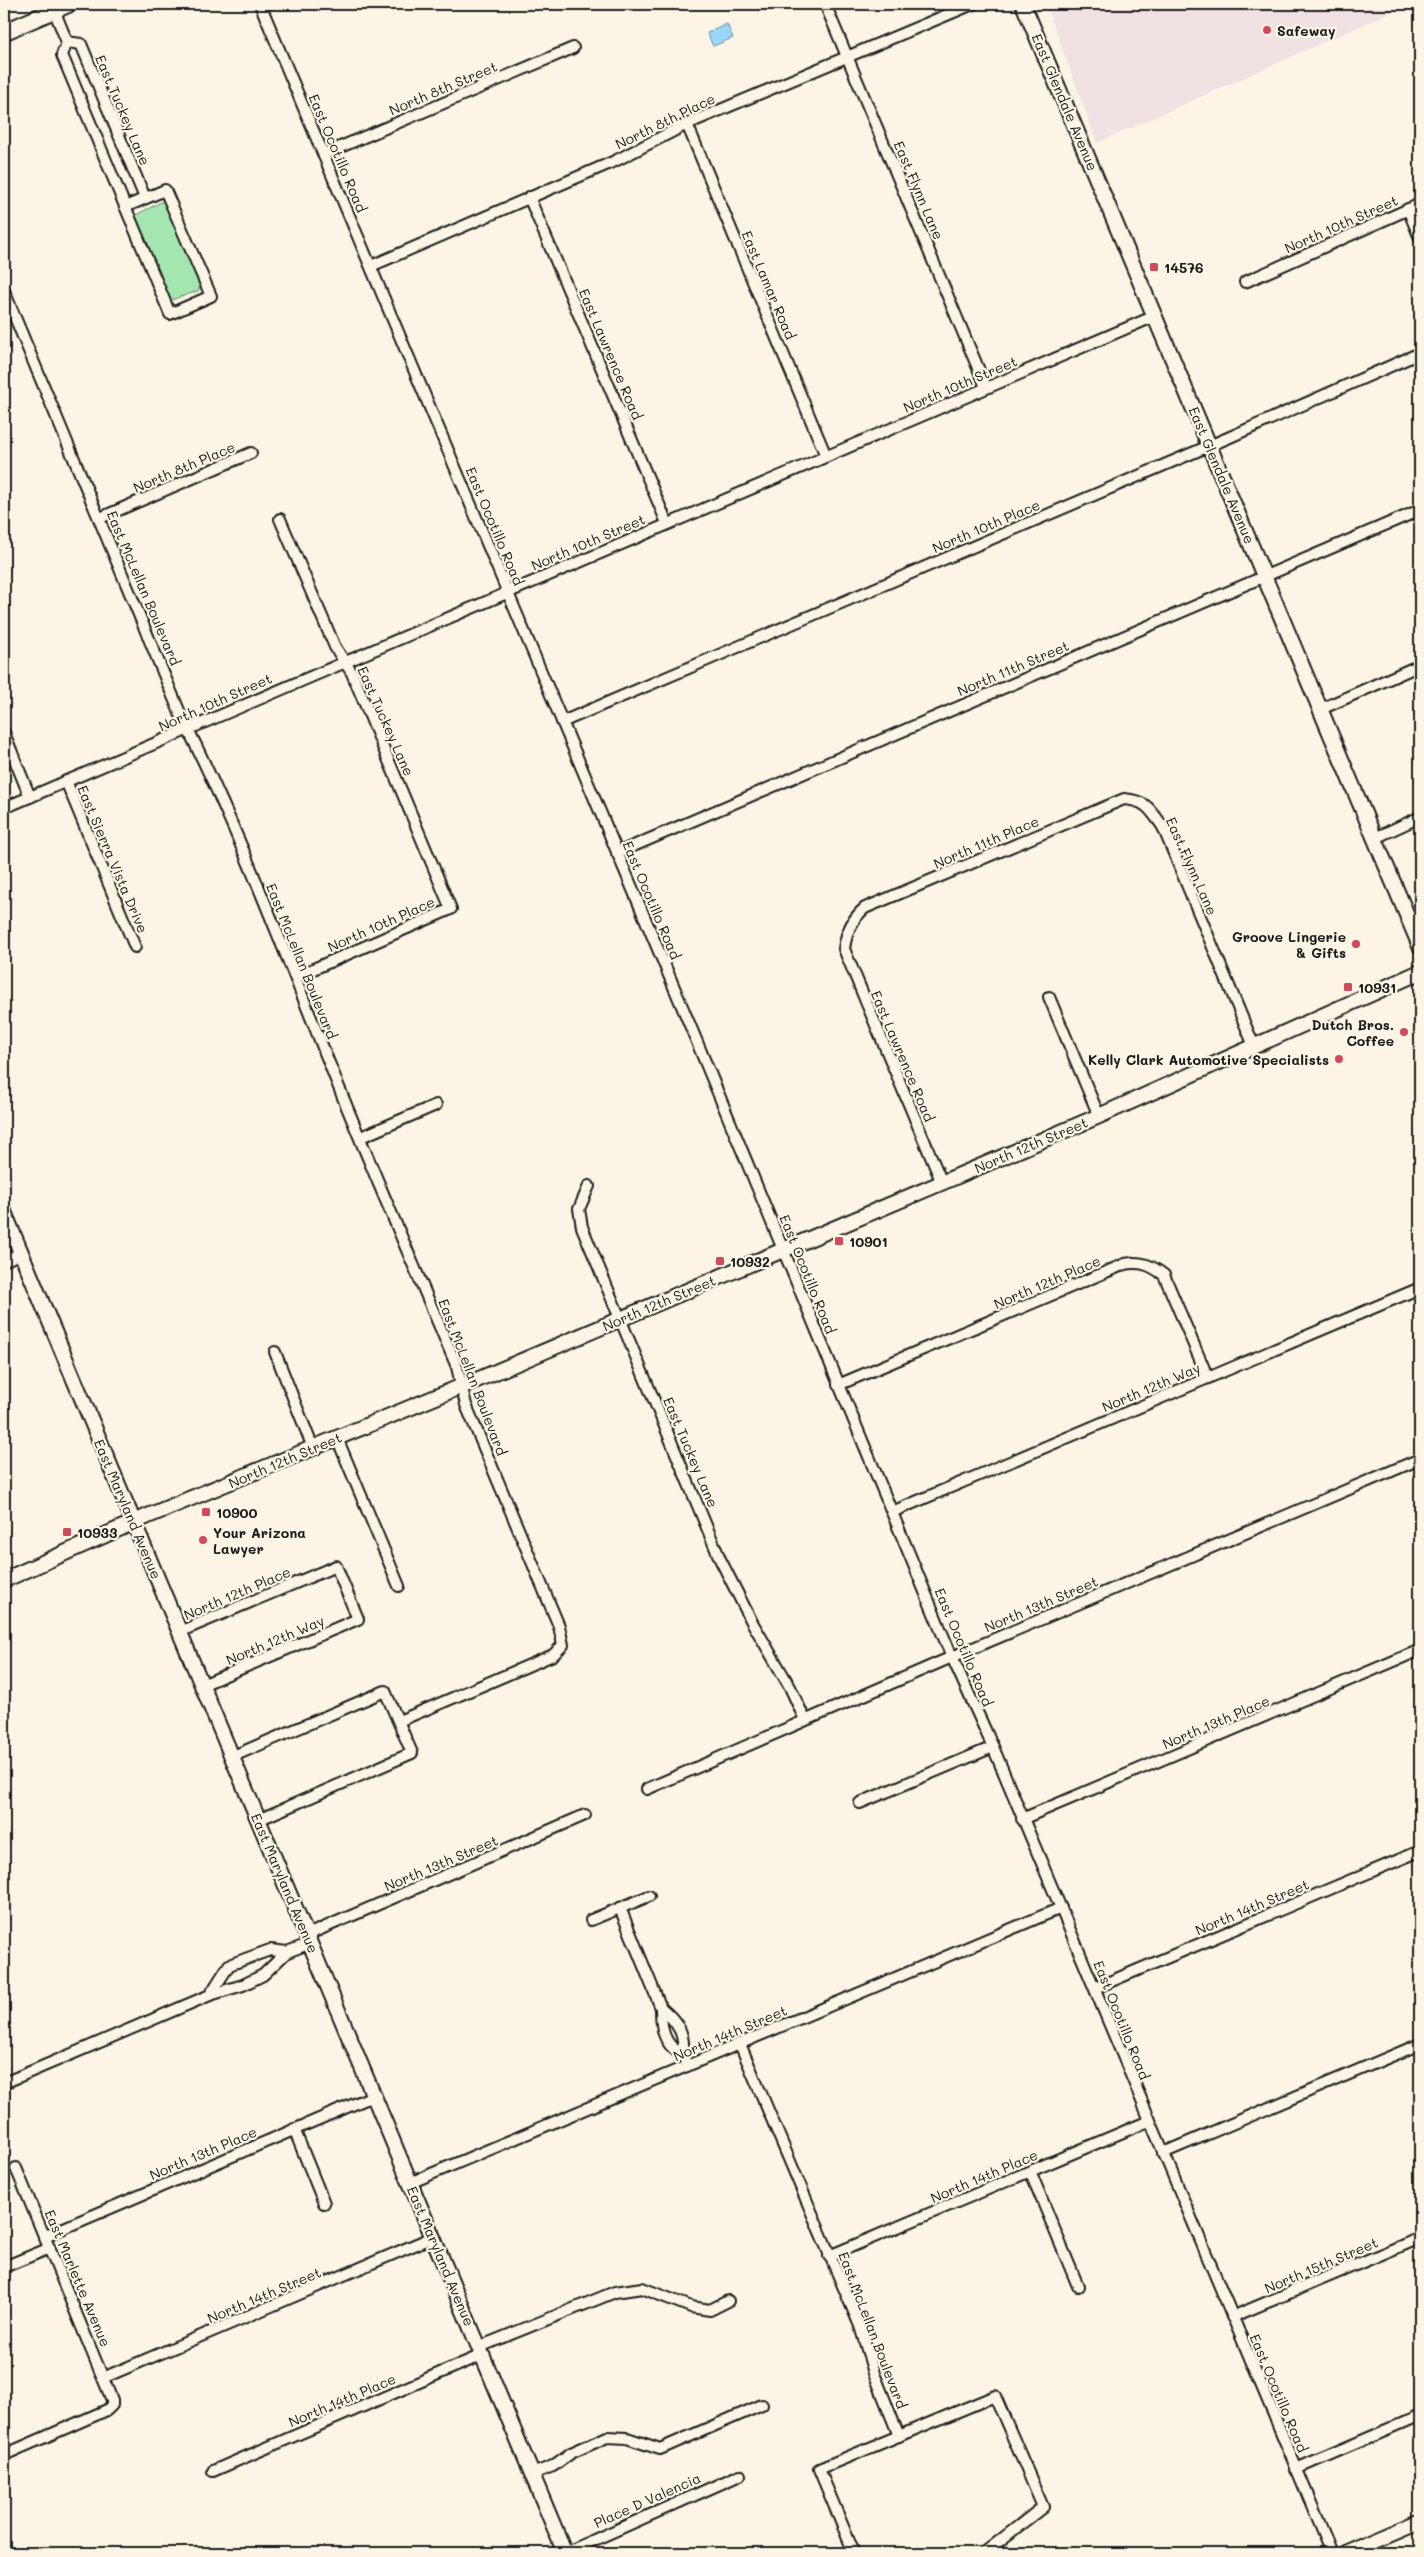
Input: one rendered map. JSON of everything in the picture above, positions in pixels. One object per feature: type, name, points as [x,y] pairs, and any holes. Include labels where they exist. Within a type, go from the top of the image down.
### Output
[{"type":"main road","points":[[4,32],[69,4]]},
{"type":"street","name":"East Ocotillo Road","points":[[260,4],[784,1249],[838,1385],[952,1657],[993,1747],[1332,2553]]},
{"type":"street","name":"East Flynn Lane","points":[[825,4],[986,387]]},
{"type":"street","name":"North 8th Place","points":[[371,266],[615,161],[687,124],[973,4]]},
{"type":"street","name":"East Glendale Avenue","points":[[1023,4],[1420,946]]},
{"type":"street","name":"East Tuckey Lane","points":[[54,10],[68,42],[62,55],[170,314],[211,296],[165,190],[125,206]]},
{"type":"street","name":"East Tuckey Lane","points":[[68,42],[81,44],[145,198]]},
{"type":"street","name":"North 8th Street","points":[[324,154],[573,48]]},
{"type":"street","name":"East Lamar Road","points":[[687,124],[826,456]]},
{"type":"street","name":"East Lawrence Road","points":[[529,197],[667,523]]},
{"type":"street","name":"North 10th Street","points":[[1245,282],[1420,204]]},
{"type":"street","points":[[1408,210],[1420,238]]},
{"type":"street","name":"East McLellan Boulevard","points":[[4,291],[188,729],[295,977],[457,1368],[466,1405],[559,1626],[563,1646],[553,1655],[398,1721]]},
{"type":"street","name":"North 10th Street","points":[[4,808],[343,661],[1156,316]]},
{"type":"street","name":"North 10th Place","points":[[562,722],[1210,446],[1420,353]]},
{"type":"street","name":"North 8th Place","points":[[100,518],[252,453]]},
{"type":"street","name":"North 11th Street","points":[[617,853],[1420,510]]},
{"type":"street","name":"East Tuckey Lane","points":[[280,520],[334,647],[352,673],[452,909]]},
{"type":"street","points":[[1321,709],[1420,665]]},
{"type":"street","points":[[4,733],[30,797]]},
{"type":"street","name":"East Sierra Vista Drive","points":[[66,781],[135,947]]},
{"type":"street","name":"North 11th Place","points":[[845,938],[857,915],[865,908],[1124,799],[1140,800],[1150,808]]},
{"type":"street","name":"East Flynn Lane","points":[[1150,808],[1163,827],[1254,1046]]},
{"type":"street","points":[[1374,838],[1420,818]]},
{"type":"street","name":"North 10th Place","points":[[295,977],[452,909]]},
{"type":"street","name":"East Lawrence Road","points":[[845,938],[844,949],[848,960],[942,1183]]},
{"type":"street","name":"North 12th Street","points":[[4,1580],[134,1523],[621,1320],[1099,1116],[1420,972]]},
{"type":"street","points":[[1048,997],[1099,1116]]},
{"type":"street","points":[[361,1137],[436,1105]]},
{"type":"street","name":"East Tuckey Lane","points":[[589,1186],[579,1209],[582,1227],[720,1558],[752,1622],[790,1687],[805,1720]]},
{"type":"street","name":"East Maryland Avenue","points":[[4,1212],[565,2553]]},
{"type":"street","points":[[4,1261],[21,1253]]},
{"type":"street","name":"North 12th Place","points":[[838,1385],[1125,1264],[1136,1262],[1152,1266],[1164,1275],[1208,1378]]},
{"type":"street","name":"North 12th Way","points":[[892,1512],[1420,1288]]},
{"type":"street","points":[[275,1352],[314,1448]]},
{"type":"street","points":[[337,1438],[399,1586]]},
{"type":"street","name":"North 13th Street","points":[[647,1789],[952,1657],[1420,1459]]},
{"type":"street","name":"North 12th Place","points":[[179,1632],[336,1566],[358,1619]]},
{"type":"street","name":"North 12th Way","points":[[202,1686],[358,1619]]},
{"type":"street","name":"North 13th Place","points":[[1022,1819],[1420,1650]]},
{"type":"street","points":[[231,1757],[386,1691],[412,1753],[258,1820]]},
{"type":"street","points":[[860,1803],[993,1747]]},
{"type":"street","name":"North 13th Street","points":[[4,2083],[210,1995],[242,1985],[263,1975],[287,1952],[309,1939],[585,1815]]},
{"type":"street","name":"North 14th Street","points":[[1095,1988],[1420,1851]]},
{"type":"street","points":[[591,1920],[649,1896]]},
{"type":"street","points":[[620,1908],[661,2008],[661,2025],[670,2048],[682,2054]]},
{"type":"street","name":"North 14th Street","points":[[410,2183],[1061,1908]]},
{"type":"street","name":"North 13th Street","points":[[210,1995],[230,1965],[270,1950],[287,1952]]},
{"type":"street","points":[[661,2008],[674,2019],[683,2041],[682,2054],[687,2066]]},
{"type":"street","points":[[665,2034],[678,2029]]},
{"type":"street","name":"East McLellan Boulevard","points":[[740,2044],[860,2326],[874,2373],[899,2436]]},
{"type":"street","points":[[1163,2153],[1420,2044]]},
{"type":"street","name":"North 13th Place","points":[[45,2236],[373,2096]]},
{"type":"street","name":"North 14th Place","points":[[829,2256],[1149,2121]]},
{"type":"street","points":[[294,2129],[324,2203]]},
{"type":"street","name":"East Marlette Avenue","points":[[4,2455],[107,2410],[112,2405],[105,2377],[16,2168]]},
{"type":"street","points":[[1030,2172],[1078,2286]]},
{"type":"street","name":"North 14th Street","points":[[105,2377],[433,2237]]},
{"type":"street","name":"North 15th Street","points":[[1232,2317],[1420,2238]]},
{"type":"street","points":[[4,2267],[50,2248]]},
{"type":"street","name":"North 14th Place","points":[[213,2471],[615,2292],[642,2288],[691,2308],[710,2310],[728,2300]]},
{"type":"street","points":[[854,2553],[819,2470],[995,2396],[1043,2507],[984,2553]]},
{"type":"street","points":[[532,2474],[553,2466],[571,2453],[607,2437],[627,2438],[660,2449],[762,2405]]},
{"type":"street","points":[[1296,2469],[1420,2416]]},
{"type":"street","name":"Place D Valencia","points":[[565,2553],[740,2475]]},
{"type":"street","points":[[1345,2553],[1420,2521]]},
{"type":"shaded area","points":[[1046,4],[1404,4],[1405,6],[1097,143]]},
{"type":"green space","points":[[161,202],[165,202],[201,284],[198,291],[171,300],[168,299],[134,216]]},
{"type":"water","points":[[727,24],[733,38],[713,46],[707,33]]},
{"type":"place","name":"Safeway","points":[[1267,30]]},
{"type":"place","name":"14576","points":[[1154,267]]},
{"type":"place","name":"Groove Lingerie & Gifts","points":[[1356,944]]},
{"type":"place","name":"10931","points":[[1348,987]]},
{"type":"place","name":"Dutch Bros. Coffee","points":[[1404,1032]]},
{"type":"place","name":"Kelly Clark Automotive Specialists","points":[[1339,1059]]},
{"type":"place","name":"10901","points":[[839,1241]]},
{"type":"place","name":"10932","points":[[720,1261]]},
{"type":"place","name":"10900","points":[[206,1512]]},
{"type":"place","name":"10933","points":[[67,1532]]},
{"type":"place","name":"Your Arizona Lawyer","points":[[203,1540]]}]
